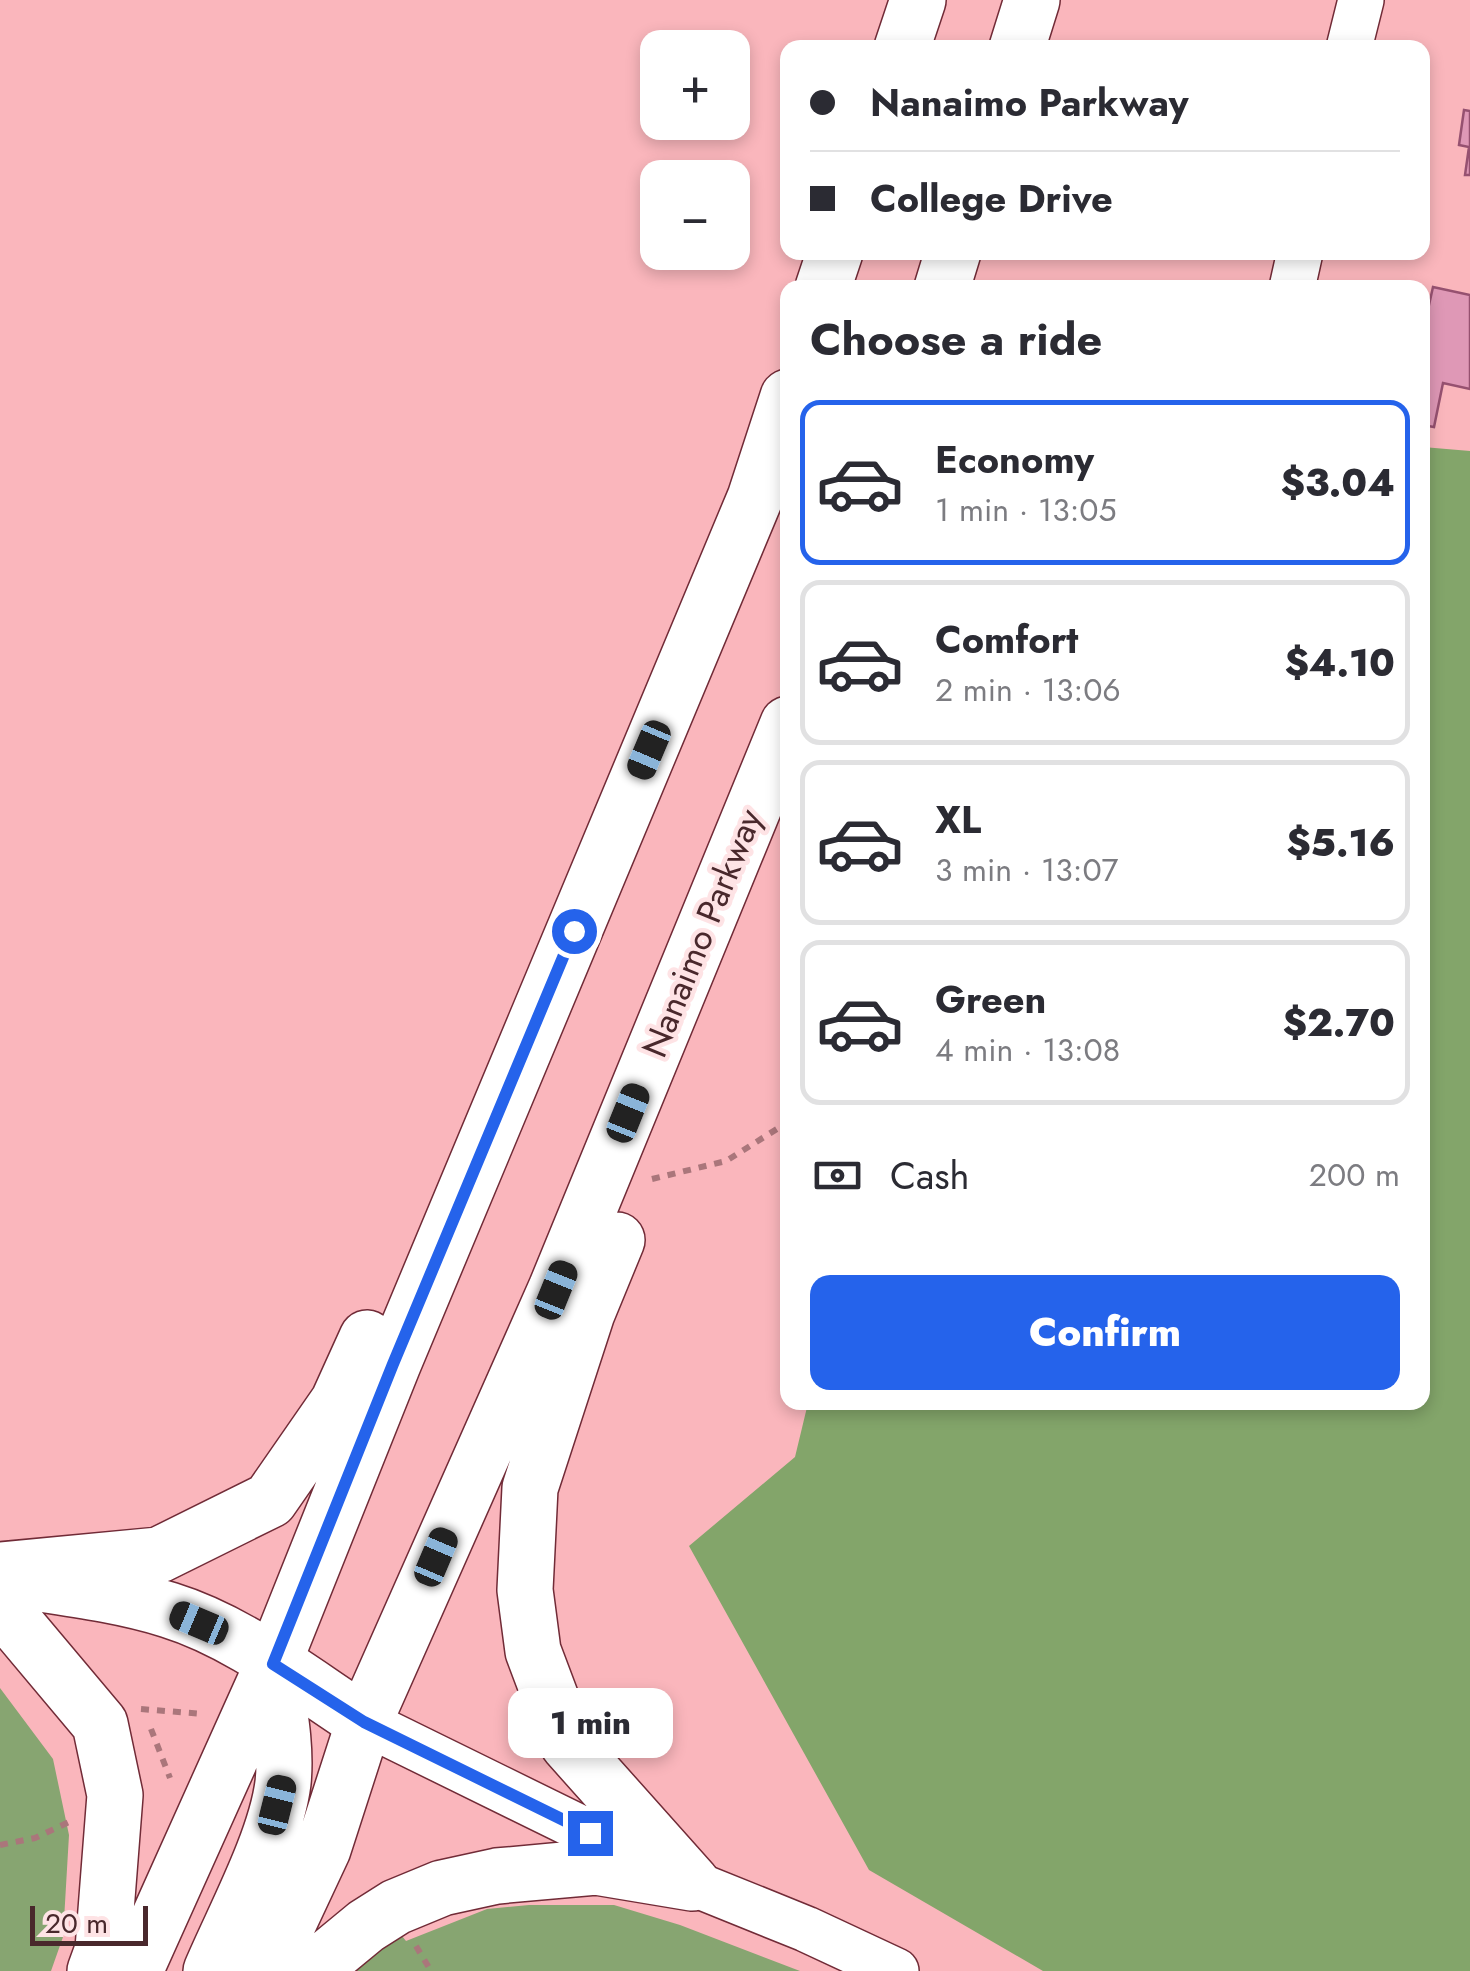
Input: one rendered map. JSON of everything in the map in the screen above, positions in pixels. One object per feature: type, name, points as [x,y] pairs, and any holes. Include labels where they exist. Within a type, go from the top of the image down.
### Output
[{"type":"main road","points":[[905,40],[918,0]]},
{"type":"main road","points":[[1020,40],[1032,0]]},
{"type":"main road","points":[[135,1971],[273,1664],[393,1364],[754,498],[780,421]]},
{"type":"main road","points":[[0,1570],[158,1555],[270,1500],[338,1402],[484,1075],[661,638],[754,498]]},
{"type":"main road","name":"Nanaimo Parkway","points":[[266,1971],[322,1850],[364,1722],[556,1290],[780,744]]},
{"type":"main road","points":[[692,1883],[568,1744],[533,1651],[525,1590],[530,1488],[587,1313],[780,834]]},
{"type":"main road","points":[[0,1578],[170,1610],[228,1636],[364,1722]]},
{"type":"main road","points":[[0,1605],[100,1724],[115,1795],[103,1949],[95,1971]]},
{"type":"main road","points":[[211,1971],[268,1837],[283,1782],[273,1664]]},
{"type":"main road","points":[[318,1971],[326,1958],[366,1926],[396,1907],[442,1888],[497,1876],[596,1868],[692,1883]]},
{"type":"street","points":[[1351,40],[1360,0]]},
{"type":"street","points":[[364,1722],[692,1883],[896,1971]]},
{"type":"path","points":[[641,1182],[726,1161],[780,1127]]},
{"type":"path","points":[[0,1845],[35,1838],[70,1822],[70,1806]]},
{"type":"green space","points":[[1430,448],[1470,451],[1470,1971],[1043,1971],[869,1870],[689,1546],[795,1457],[806,1410],[1430,1410]]},
{"type":"green space","points":[[0,1688],[53,1759],[69,1835],[63,1937],[51,1971],[0,1971]]},
{"type":"green space","points":[[614,1905],[680,1925],[800,1971],[345,1971],[398,1931],[406,1941],[487,1909]]},
{"type":"building","points":[[1464,110],[1470,111],[1470,175],[1465,175],[1469,147],[1459,145]]},
{"type":"building","points":[[1433,287],[1470,295],[1470,389],[1443,383],[1434,427],[1430,426]]},
{"type":"route","points":[[574,931],[273,1664],[364,1722],[590,1833]]}]
